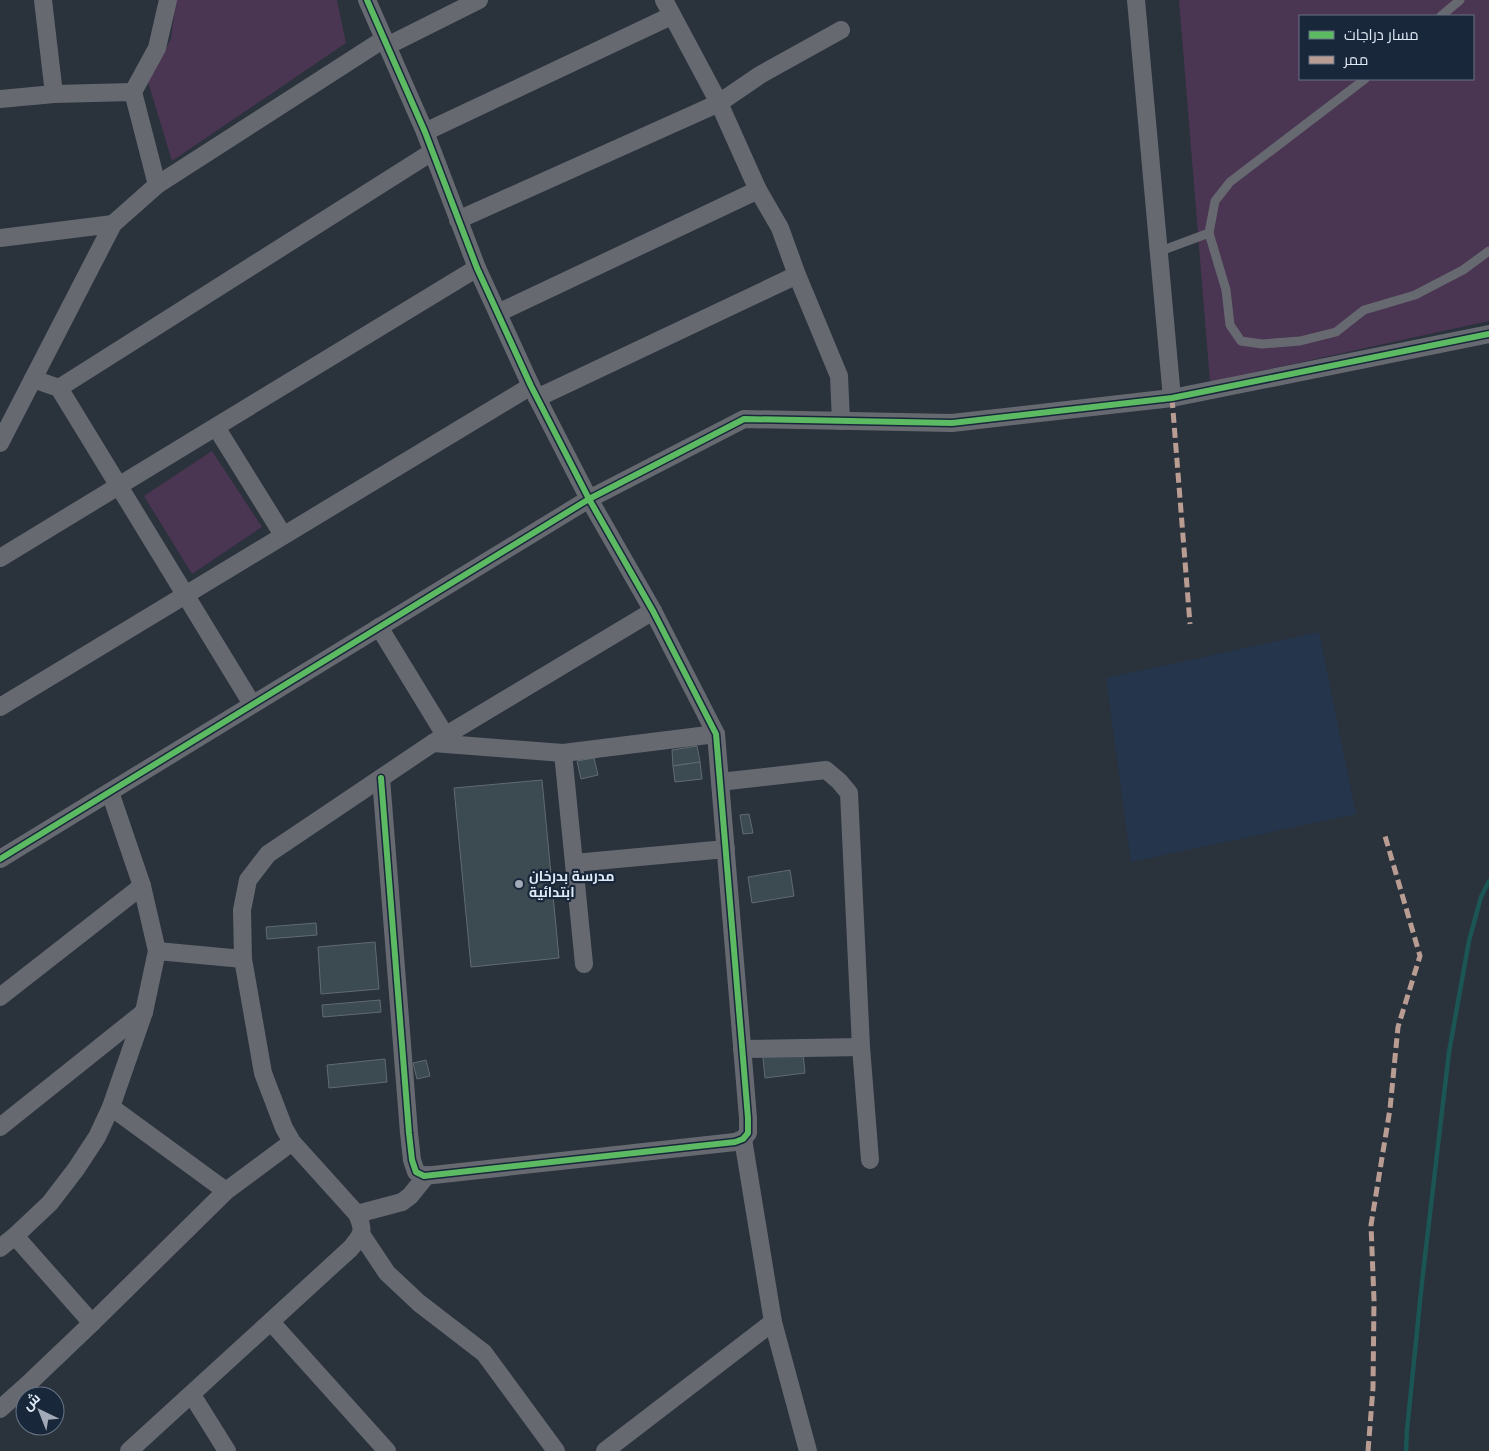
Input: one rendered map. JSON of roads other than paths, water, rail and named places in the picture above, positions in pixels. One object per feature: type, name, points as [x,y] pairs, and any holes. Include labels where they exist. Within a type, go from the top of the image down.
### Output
[{"type":"street","points":[[43,0],[54,94]]},
{"type":"street","points":[[157,185],[133,92],[157,48],[168,0]]},
{"type":"street","points":[[368,0],[425,132],[477,268],[534,392],[589,499],[653,610],[716,734],[748,1133],[735,1142],[427,1175],[416,1172],[410,1142],[381,778]]},
{"type":"street","points":[[0,443],[113,224],[157,185],[385,43],[479,0]]},
{"type":"street","points":[[1136,0],[1172,398]]},
{"type":"street","points":[[425,132],[667,8],[719,104],[758,190],[780,228],[797,275],[839,376],[841,421]]},
{"type":"street","points":[[458,220],[719,104],[760,75],[840,30]]},
{"type":"street","points":[[0,99],[54,94],[133,92]]},
{"type":"street","points":[[59,388],[432,152]]},
{"type":"street","points":[[498,313],[758,190]]},
{"type":"street","points":[[0,238],[113,224]]},
{"type":"street","points":[[0,558],[477,268]]},
{"type":"street","points":[[0,706],[283,535],[534,392],[797,275]]},
{"type":"street","points":[[0,859],[589,499],[744,419],[952,423],[1172,398],[1489,334]]},
{"type":"street","points":[[33,379],[59,388],[252,704]]},
{"type":"street","points":[[216,427],[283,535]]},
{"type":"street","points":[[129,1451],[350,1248],[361,1234],[362,1225],[356,1214],[292,1142],[284,1128],[263,1073],[243,960],[242,910],[248,880],[268,854],[439,739],[653,610]]},
{"type":"street","points":[[379,627],[439,739]]},
{"type":"street","points":[[439,739],[563,753],[716,734]]},
{"type":"street","points":[[563,753],[584,964]]},
{"type":"street","points":[[720,782],[826,770],[839,780],[849,793],[861,1047],[870,1160]]},
{"type":"street","points":[[0,1248],[50,1202],[76,1169],[97,1137],[111,1107],[144,1012],[157,952],[142,886],[110,792]]},
{"type":"street","points":[[574,863],[726,848]]},
{"type":"street","points":[[0,997],[142,886]]},
{"type":"street","points":[[157,952],[243,960]]},
{"type":"street","points":[[0,1127],[144,1012]]},
{"type":"street","points":[[742,1049],[861,1047]]},
{"type":"street","points":[[111,1107],[226,1192]]},
{"type":"street","points":[[743,1138],[773,1322],[806,1450]]},
{"type":"street","points":[[0,1409],[92,1324],[226,1192],[292,1142]]},
{"type":"street","points":[[356,1214],[402,1202],[410,1196],[427,1175]]},
{"type":"street","points":[[361,1234],[387,1273],[419,1303],[484,1353],[556,1451]]},
{"type":"street","points":[[15,1236],[92,1324]]},
{"type":"street","points":[[270,1322],[387,1451]]},
{"type":"street","points":[[605,1451],[773,1322]]},
{"type":"street","points":[[192,1395],[227,1451]]},
{"type":"lane","points":[[1443,15],[1460,0]]},
{"type":"lane","points":[[1364,80],[1230,182],[1215,201],[1209,233],[1226,290],[1230,325],[1241,341],[1262,344],[1300,341],[1336,332],[1364,310],[1415,295],[1463,270],[1489,251]]},
{"type":"lane","points":[[1158,252],[1209,233]]},
{"type":"waterway","points":[[1406,1451],[1422,1282],[1449,1052],[1469,941],[1481,897],[1489,881]]},
{"type":"place","name":"مدرسة بدرخان ابتدائية","points":[[519,884]]}]
